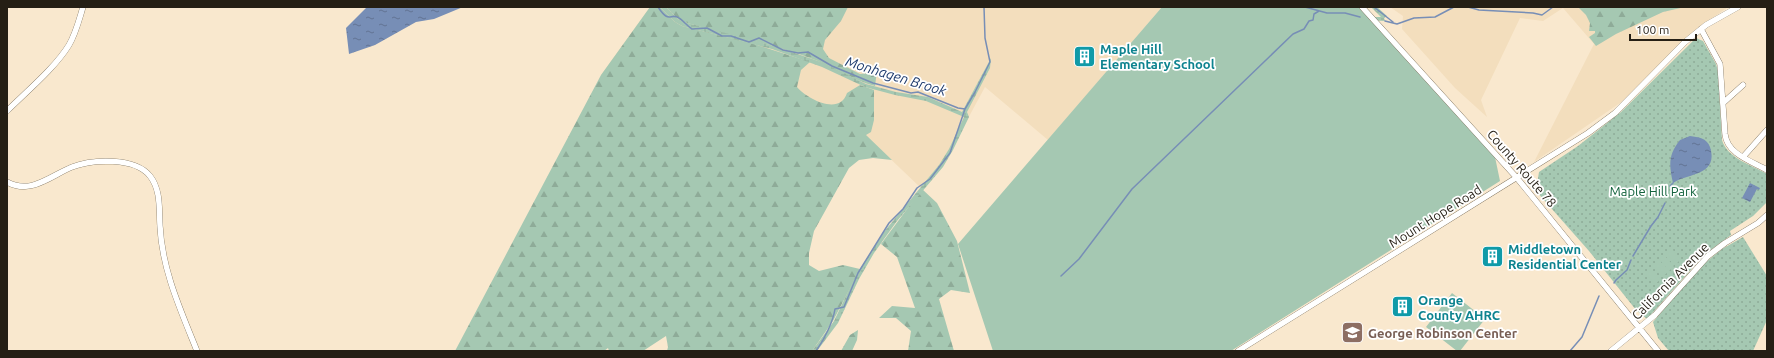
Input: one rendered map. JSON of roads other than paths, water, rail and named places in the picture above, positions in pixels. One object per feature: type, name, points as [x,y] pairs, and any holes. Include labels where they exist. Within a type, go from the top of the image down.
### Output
[{"type":"street","points":[[7,111],[38,81],[69,46],[75,33],[83,7]]},
{"type":"street","name":"County Route 78","points":[[1362,7],[1517,178],[1658,351]]},
{"type":"street","name":"Mount Hope Road","points":[[1238,351],[1588,133],[1615,112],[1673,54],[1701,30],[1738,7]]},
{"type":"street","points":[[1701,30],[1720,64],[1726,141],[1731,149],[1767,170]]},
{"type":"street","points":[[1723,103],[1743,85]]},
{"type":"street","points":[[1743,157],[1767,130]]},
{"type":"street","points":[[7,182],[19,186],[34,186],[72,167],[88,163],[104,162],[133,165],[148,174],[157,188],[161,244],[164,261],[177,302],[197,351]]},
{"type":"street","name":"California Avenue","points":[[1610,351],[1640,328],[1663,306],[1689,275],[1708,256],[1725,243],[1758,224],[1767,214]]},
{"type":"water","points":[[367,7],[463,7],[434,19],[416,22],[375,45],[349,54],[346,28]]},
{"type":"water","points":[[1690,136],[1702,138],[1709,144],[1712,156],[1710,163],[1700,172],[1673,183],[1670,165],[1671,155],[1680,140]]},
{"type":"water","points":[[1750,183],[1760,188],[1759,190],[1757,189],[1750,202],[1742,198]]},
{"type":"waterway","name":"Monhagen Brook","points":[[658,7],[668,17],[674,16],[679,18],[692,29],[707,28],[722,36],[731,36],[749,42],[759,38],[783,50],[798,53],[808,52],[832,66],[873,83],[911,93],[918,92],[958,108],[965,109],[990,62],[985,38],[984,7]]},
{"type":"waterway","name":"Monhagen Brook","points":[[1305,7],[1327,13],[1345,13],[1360,17]]},
{"type":"waterway","points":[[1374,7],[1393,22]]},
{"type":"waterway","name":"Monhagen Brook","points":[[1385,21],[1397,24],[1414,18],[1435,17],[1454,7]]},
{"type":"waterway","name":"Monhagen Brook","points":[[1468,7],[1479,10],[1533,13],[1542,15],[1553,7]]},
{"type":"waterway","points":[[1061,276],[1079,259],[1132,189],[1293,34],[1304,29],[1309,21],[1313,20],[1314,14],[1319,11]]},
{"type":"waterway","points":[[816,351],[828,331],[835,309],[844,307],[858,273],[889,223],[903,209],[917,188],[930,179],[950,153],[965,109]]},
{"type":"waterway","points":[[1670,186],[1673,183]]},
{"type":"waterway","points":[[1633,256],[1658,217],[1665,203]]},
{"type":"waterway","points":[[1614,283],[1627,270],[1631,260]]},
{"type":"waterway","points":[[1570,351],[1582,337],[1599,296]]},
{"type":"place","name":"Maple Hill Elementary School","points":[[1084,56]]},
{"type":"place","name":"Middletown Residential Center","points":[[1493,256]]},
{"type":"place","name":"Orange County AHRC","points":[[1402,307]]},
{"type":"place","name":"George Robinson Center","points":[[1353,333]]},
{"type":"park label","name":"Maple Hill Park","points":[[1653,191]]}]
